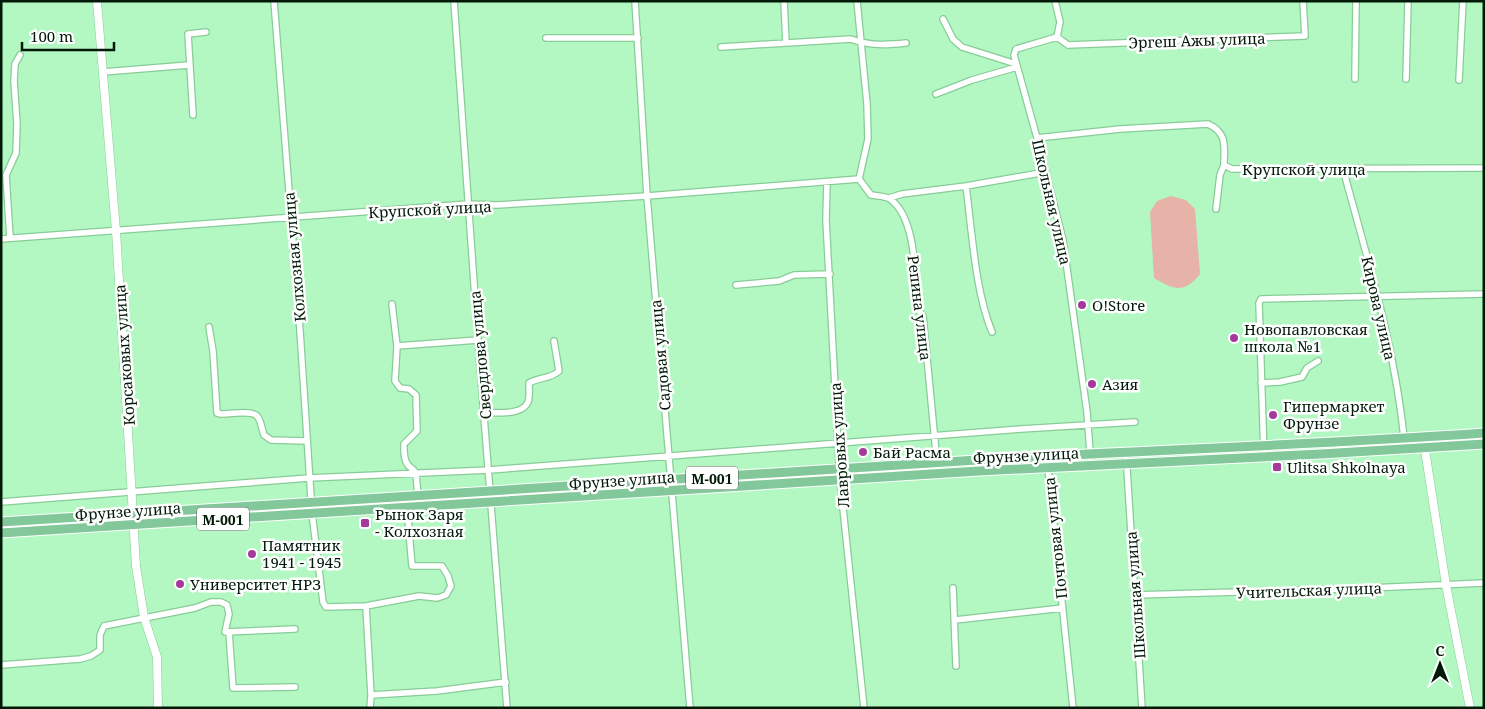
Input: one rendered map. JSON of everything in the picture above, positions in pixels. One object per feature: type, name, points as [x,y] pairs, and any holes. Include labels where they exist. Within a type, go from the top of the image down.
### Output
[{"type":"main road","name":"Фрунзе улица","points":[[1,522],[937,463],[1484,433]]},
{"type":"main road","name":"Фрунзе улица","points":[[1,533],[671,490],[1484,444]]},
{"type":"street","name":"Корсаковых улица","points":[[97,1],[116,231],[136,566],[144,617],[157,658],[158,708]]},
{"type":"street","name":"Колхозная улица","points":[[274,1],[312,513]]},
{"type":"street","name":"Свердлова улица","points":[[454,1],[478,340],[492,492],[508,708]]},
{"type":"street","name":"Садовая улица","points":[[635,1],[647,196],[690,708]]},
{"type":"street","points":[[784,1],[786,43]]},
{"type":"street","points":[[857,1],[862,43],[868,139],[859,179],[871,195],[889,198],[902,194],[966,186],[1046,172]]},
{"type":"street","points":[[1017,65],[1014,56],[1016,49],[1057,36],[1060,22],[1055,1]]},
{"type":"street","name":"Эргеш Ажы улица","points":[[1057,36],[1068,45],[1305,36],[1303,1]]},
{"type":"street","points":[[1355,79],[1356,1]]},
{"type":"street","points":[[1406,79],[1408,1]]},
{"type":"street","points":[[1459,80],[1463,1]]},
{"type":"street","points":[[943,19],[953,39],[962,47],[1017,65]]},
{"type":"street","points":[[193,115],[188,34],[206,32]]},
{"type":"street","points":[[546,38],[638,38]]},
{"type":"street","points":[[721,47],[851,39],[862,43],[883,45],[906,43]]},
{"type":"street","points":[[10,238],[6,175],[16,153],[17,124],[14,81],[15,64],[20,55]]},
{"type":"street","points":[[103,72],[189,65]]},
{"type":"street","points":[[936,94],[1017,65]]},
{"type":"street","name":"Школьная улица","points":[[1017,65],[1063,240],[1092,466]]},
{"type":"street","name":"Крупской улица","points":[[1037,138],[1208,124],[1218,128],[1222,135],[1224,165],[1232,169],[1484,168]]},
{"type":"street","points":[[1216,209],[1220,175],[1224,165]]},
{"type":"street","name":"Кирова улица","points":[[1343,169],[1377,296],[1394,370],[1405,449]]},
{"type":"street","name":"Крупской улица","points":[[1,239],[468,204],[497,205],[647,196],[859,179]]},
{"type":"street","name":"Лавровых улица","points":[[827,182],[826,220],[839,469],[864,708]]},
{"type":"street","points":[[966,186],[979,280],[986,317],[992,332]]},
{"type":"street","name":"Репина улица","points":[[889,198],[904,215],[911,240],[918,310],[922,316],[937,463]]},
{"type":"street","points":[[736,285],[779,281],[794,275],[830,274]]},
{"type":"street","points":[[1264,456],[1260,299],[1484,294]]},
{"type":"street","points":[[392,304],[397,346],[394,381],[400,388],[409,389],[416,395],[417,431],[404,444],[405,458],[416,474],[419,507]]},
{"type":"street","points":[[209,327],[213,351],[217,413],[256,414],[264,436],[271,440],[307,441]]},
{"type":"street","points":[[397,346],[478,340]]},
{"type":"street","points":[[484,412],[516,412],[525,408],[529,401],[529,383],[537,378],[554,376],[559,371],[554,341]]},
{"type":"street","points":[[1261,383],[1280,382],[1302,377],[1307,368],[1318,361]]},
{"type":"street","points":[[1,502],[309,478],[489,470],[934,436],[1088,427],[1135,422]]},
{"type":"street","points":[[1423,437],[1446,585],[1462,676],[1470,708]]},
{"type":"street","name":"Школьная улица","points":[[1126,453],[1142,708]]},
{"type":"street","name":"Почтовая улица","points":[[1048,468],[1073,708]]},
{"type":"street","points":[[312,513],[323,602],[326,607],[366,606],[419,596],[437,598],[446,595],[451,586],[442,566],[412,566],[407,508]]},
{"type":"street","name":"Учительская улица","points":[[1135,595],[1484,583]]},
{"type":"street","points":[[954,588],[956,666]]},
{"type":"street","points":[[1,665],[80,659],[92,656],[100,650],[100,635],[104,626],[195,608],[212,602],[221,602],[227,605],[229,614],[226,632],[229,632],[233,688],[295,687]]},
{"type":"street","points":[[366,606],[371,695],[370,708]]},
{"type":"street","name":"Почтовая улица","points":[[955,620],[1063,608]]},
{"type":"street","points":[[229,632],[295,629]]},
{"type":"street","points":[[371,695],[437,691],[506,682]]},
{"type":"shaded area","points":[[1171,196],[1186,200],[1195,209],[1200,274],[1189,285],[1178,288],[1154,278],[1150,212],[1157,201]]},
{"type":"place","name":"O!Store","points":[[1082,305]]},
{"type":"place","name":"Новопавловская школа №1","points":[[1234,338]]},
{"type":"place","name":"Азия","points":[[1092,384]]},
{"type":"place","name":"Гипермаркет Фрунзе","points":[[1273,415]]},
{"type":"place","name":"Бай Расма","points":[[863,452]]},
{"type":"place","name":"Ulitsa Shkolnaya","points":[[1277,467]]},
{"type":"place","name":"Рынок Заря - Колхозная","points":[[365,523]]},
{"type":"place","name":"Памятник 1941 - 1945","points":[[252,554]]},
{"type":"place","name":"Университет НРЗ","points":[[180,584]]}]
